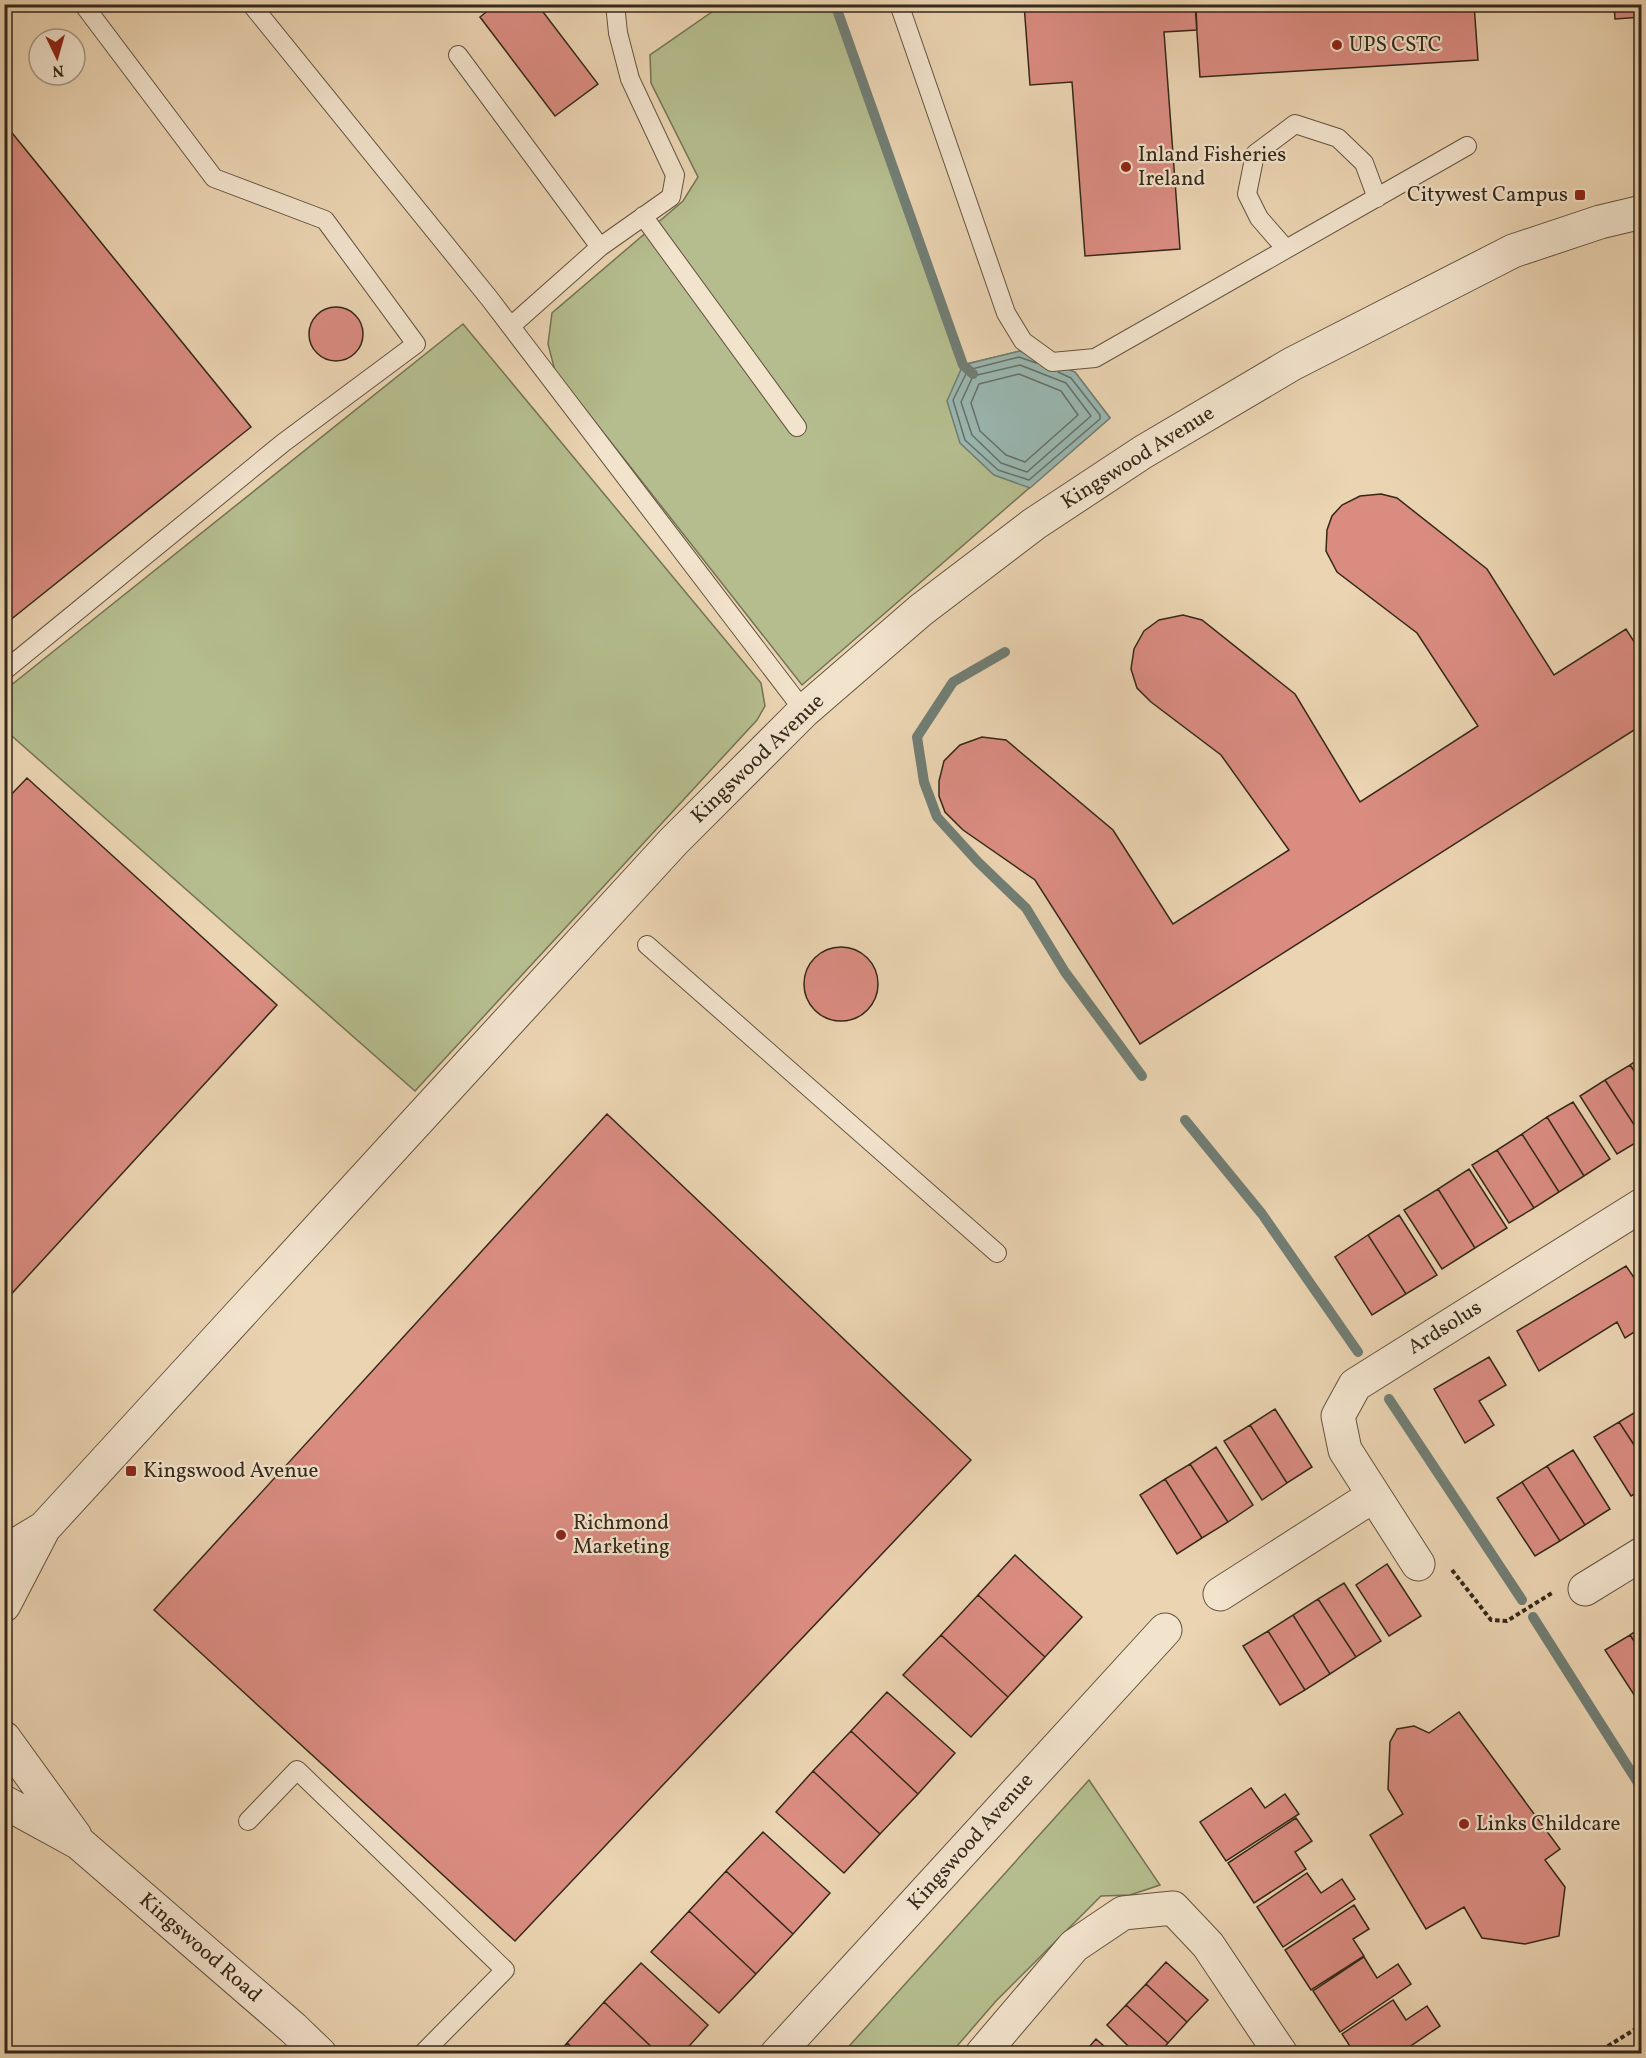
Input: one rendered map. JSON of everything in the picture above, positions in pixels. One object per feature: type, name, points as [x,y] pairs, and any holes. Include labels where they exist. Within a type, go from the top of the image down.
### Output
[{"type":"street","name":"Kingswood Avenue","points":[[4,1605],[44,1528],[674,842],[804,711],[931,603],[1034,524],[1143,452],[1292,364],[1513,251],[1600,222],[1641,212]]},
{"type":"street","name":"Ardsolus","points":[[1418,1563],[1345,1450],[1338,1416],[1355,1385],[1641,1205]]},
{"type":"street","points":[[1220,1594],[1373,1496]]},
{"type":"street","name":"Kingswood Avenue","points":[[4,1552],[44,1528]]},
{"type":"street","points":[[1572,1589],[1641,1554]]},
{"type":"street","name":"Kingswood Avenue","points":[[777,2054],[1165,1630]]},
{"type":"street","name":"Kingswood Road","points":[[4,1738],[80,1843]]},
{"type":"street","name":"Kingswood Road","points":[[4,1802],[80,1843],[320,2054]]},
{"type":"street","points":[[982,2054],[1074,1946],[1123,1913],[1173,1908],[1208,1945],[1281,2054]]},
{"type":"lane","points":[[4,671],[283,443],[416,344],[325,220],[214,178],[83,4]]},
{"type":"lane","points":[[251,4],[511,326],[804,711]]},
{"type":"lane","points":[[511,326],[600,247],[671,197],[675,176],[630,79],[618,33],[615,4]]},
{"type":"lane","points":[[898,4],[1006,313],[1023,341],[1052,362],[1095,358],[1467,146]]},
{"type":"lane","points":[[458,56],[600,247]]},
{"type":"lane","points":[[1286,249],[1259,218],[1247,194],[1256,154],[1295,124],[1338,138],[1364,162],[1377,198]]},
{"type":"lane","points":[[643,216],[797,427]]},
{"type":"lane","points":[[647,945],[997,1253]]},
{"type":"lane","points":[[248,1821],[297,1770],[505,1970],[422,2054]]},
{"type":"path","points":[[1451,1568],[1491,1620],[1507,1622],[1572,1589]]},
{"type":"path","points":[[1595,2054],[1641,2025]]},
{"type":"green space","points":[[722,5],[835,5],[962,365],[1020,351],[1075,372],[1110,418],[802,685],[555,371],[548,344],[552,313],[683,201],[698,177],[651,83],[650,55]]},
{"type":"green space","points":[[463,324],[761,683],[765,706],[757,720],[415,1091],[5,730],[5,690]]},
{"type":"green space","points":[[1089,1780],[1160,1885],[1130,1895],[1101,1896],[996,2001],[951,2053],[842,2054]]},
{"type":"water","points":[[1020,351],[1075,372],[1110,418],[1030,488],[994,475],[960,443],[947,401],[963,365]]},
{"type":"building","points":[[496,4],[537,4],[598,84],[555,116],[480,17]]},
{"type":"building","name":"Inland Fisheries Ireland","points":[[1024,4],[1172,4],[1172,10],[1196,8],[1197,30],[1164,32],[1180,249],[1085,256],[1072,82],[1030,85]]},
{"type":"building","name":"UPS CSTC","points":[[1195,4],[1474,4],[1478,60],[1200,77]]},
{"type":"building","points":[[1614,4],[1642,4],[1642,17],[1615,19]]},
{"type":"building","points":[[4,123],[251,427],[4,625]]},
{"type":"building","points":[[331,307],[341,307],[351,311],[359,319],[363,334],[359,349],[351,357],[341,361],[331,361],[321,357],[313,349],[309,339],[309,329],[313,319],[321,311]]},
{"type":"building","points":[[1381,494],[1397,498],[1487,569],[1554,675],[1626,629],[1642,654],[1642,725],[1140,1044],[1035,880],[963,830],[945,812],[939,796],[939,781],[944,761],[960,745],[982,737],[1006,740],[1113,830],[1173,924],[1289,850],[1221,755],[1151,702],[1137,688],[1131,669],[1134,649],[1144,631],[1159,620],[1183,615],[1202,620],[1295,694],[1360,802],[1478,726],[1417,633],[1337,572],[1326,551],[1327,530],[1332,516],[1342,505],[1360,496]]},
{"type":"building","points":[[27,778],[277,1005],[4,1302],[4,802]]},
{"type":"building","points":[[834,947],[848,947],[862,953],[872,963],[878,977],[878,991],[872,1005],[862,1015],[848,1021],[834,1021],[820,1015],[810,1005],[804,991],[804,977],[810,963],[820,953]]},
{"type":"building","points":[[1642,1057],[1642,1082],[1630,1065]]},
{"type":"building","points":[[1630,1065],[1642,1082],[1642,1137],[1605,1080]]},
{"type":"building","points":[[1605,1080],[1642,1137],[1617,1154],[1580,1096]]},
{"type":"building","points":[[1573,1102],[1610,1159],[1584,1176],[1547,1117]]},
{"type":"building","name":"Richmond Marketing","points":[[607,1114],[971,1460],[515,1941],[154,1610]]},
{"type":"building","points":[[1547,1117],[1584,1176],[1559,1192],[1522,1134]]},
{"type":"building","points":[[1522,1134],[1559,1192],[1534,1208],[1497,1150]]},
{"type":"building","points":[[1497,1150],[1534,1208],[1509,1223],[1472,1165]]},
{"type":"building","points":[[1469,1169],[1507,1228],[1475,1248],[1438,1189]]},
{"type":"building","points":[[1438,1189],[1475,1248],[1442,1269],[1404,1210]]},
{"type":"building","points":[[1399,1215],[1437,1275],[1406,1294],[1368,1235]]},
{"type":"building","points":[[1368,1235],[1406,1294],[1372,1315],[1335,1257]]},
{"type":"building","points":[[1626,1266],[1642,1289],[1642,1327],[1625,1338],[1617,1322],[1539,1371],[1517,1331]]},
{"type":"building","points":[[1489,1357],[1506,1385],[1479,1401],[1494,1425],[1465,1443],[1434,1389]]},
{"type":"building","points":[[1642,1408],[1642,1457],[1619,1422]]},
{"type":"building","points":[[1275,1409],[1312,1467],[1287,1483],[1250,1425]]},
{"type":"building","points":[[1619,1422],[1642,1457],[1642,1490],[1631,1496],[1594,1437]]},
{"type":"building","points":[[1250,1425],[1287,1483],[1262,1500],[1224,1441]]},
{"type":"building","points":[[1216,1447],[1253,1505],[1228,1522],[1190,1464]]},
{"type":"building","points":[[1573,1450],[1610,1509],[1585,1525],[1547,1466]]},
{"type":"building","points":[[1190,1464],[1228,1522],[1202,1538],[1165,1479]]},
{"type":"building","points":[[1547,1466],[1585,1525],[1560,1541],[1522,1482]]},
{"type":"building","points":[[1165,1479],[1202,1538],[1177,1554],[1140,1495]]},
{"type":"building","points":[[1522,1482],[1560,1541],[1535,1556],[1497,1498]]},
{"type":"building","points":[[1015,1555],[1082,1617],[1045,1657],[978,1595]]},
{"type":"building","points":[[1387,1564],[1421,1616],[1389,1636],[1356,1585]]},
{"type":"building","points":[[1344,1583],[1381,1641],[1356,1657],[1318,1599]]},
{"type":"building","points":[[978,1595],[1045,1657],[1008,1697],[941,1635]]},
{"type":"building","points":[[1318,1599],[1356,1657],[1330,1674],[1293,1615]]},
{"type":"building","points":[[1293,1615],[1330,1674],[1305,1690],[1268,1631]]},
{"type":"building","points":[[1642,1627],[1642,1653],[1630,1635]]},
{"type":"building","points":[[1268,1631],[1305,1690],[1280,1705],[1243,1646]]},
{"type":"building","points":[[941,1635],[1008,1697],[971,1737],[903,1675]]},
{"type":"building","points":[[1630,1635],[1642,1653],[1642,1707],[1605,1650]]},
{"type":"building","points":[[887,1692],[955,1753],[918,1794],[851,1731]]},
{"type":"building","name":"Links Childcare","points":[[1459,1712],[1560,1849],[1545,1860],[1565,1887],[1559,1936],[1525,1944],[1482,1938],[1464,1907],[1426,1929],[1370,1835],[1403,1814],[1388,1789],[1390,1742],[1397,1729],[1414,1726],[1429,1733]]},
{"type":"building","points":[[851,1731],[918,1794],[880,1834],[813,1771]]},
{"type":"building","points":[[813,1771],[880,1834],[844,1873],[776,1812]]},
{"type":"building","points":[[1251,1788],[1265,1808],[1285,1794],[1299,1814],[1226,1861],[1200,1822]]},
{"type":"building","points":[[1296,1818],[1312,1841],[1295,1852],[1306,1869],[1254,1903],[1228,1863]]},
{"type":"building","points":[[763,1832],[830,1893],[793,1934],[726,1871]]},
{"type":"building","points":[[726,1871],[793,1934],[756,1974],[689,1911]]},
{"type":"building","points":[[1307,1873],[1321,1893],[1342,1879],[1355,1899],[1283,1947],[1257,1907]]},
{"type":"building","points":[[1354,1905],[1369,1929],[1353,1939],[1364,1956],[1311,1990],[1285,1950]]},
{"type":"building","points":[[689,1911],[756,1974],[719,2013],[651,1952]]},
{"type":"building","points":[[1364,1957],[1377,1978],[1398,1964],[1411,1984],[1340,2032],[1313,1991]]},
{"type":"building","points":[[1166,1962],[1208,2000],[1187,2022],[1146,1984]]},
{"type":"building","points":[[641,1963],[708,2025],[682,2054],[659,2054],[604,2002]]},
{"type":"building","points":[[1146,1984],[1187,2022],[1168,2043],[1126,2005]]},
{"type":"building","points":[[1393,2000],[1406,2020],[1427,2006],[1440,2026],[1399,2054],[1355,2054],[1342,2034]]},
{"type":"building","points":[[604,2002],[659,2054],[579,2054],[567,2043]]},
{"type":"building","points":[[1126,2005],[1168,2043],[1158,2054],[1136,2054],[1107,2025]]},
{"type":"building","points":[[1096,2039],[1113,2054],[1083,2054]]},
{"type":"building","points":[[567,2043],[579,2054],[557,2054]]},
{"type":"waterway","points":[[835,4],[963,365],[973,374]]},
{"type":"waterway","points":[[1005,652],[953,682],[917,737],[924,782],[937,817],[978,862],[1026,908],[1065,972],[1142,1076]]},
{"type":"waterway","points":[[1185,1120],[1262,1214],[1358,1352]]},
{"type":"waterway","points":[[1389,1399],[1522,1600]]},
{"type":"waterway","points":[[1533,1617],[1642,1789]]},
{"type":"place","name":"UPS CSTC","points":[[1337,45]]},
{"type":"place","name":"Inland Fisheries Ireland","points":[[1126,167]]},
{"type":"place","name":"Citywest Campus","points":[[1580,195]]},
{"type":"place","name":"Kingswood Avenue","points":[[131,1471]]},
{"type":"place","name":"Richmond Marketing","points":[[561,1535]]},
{"type":"place","name":"Links Childcare","points":[[1464,1824]]}]
